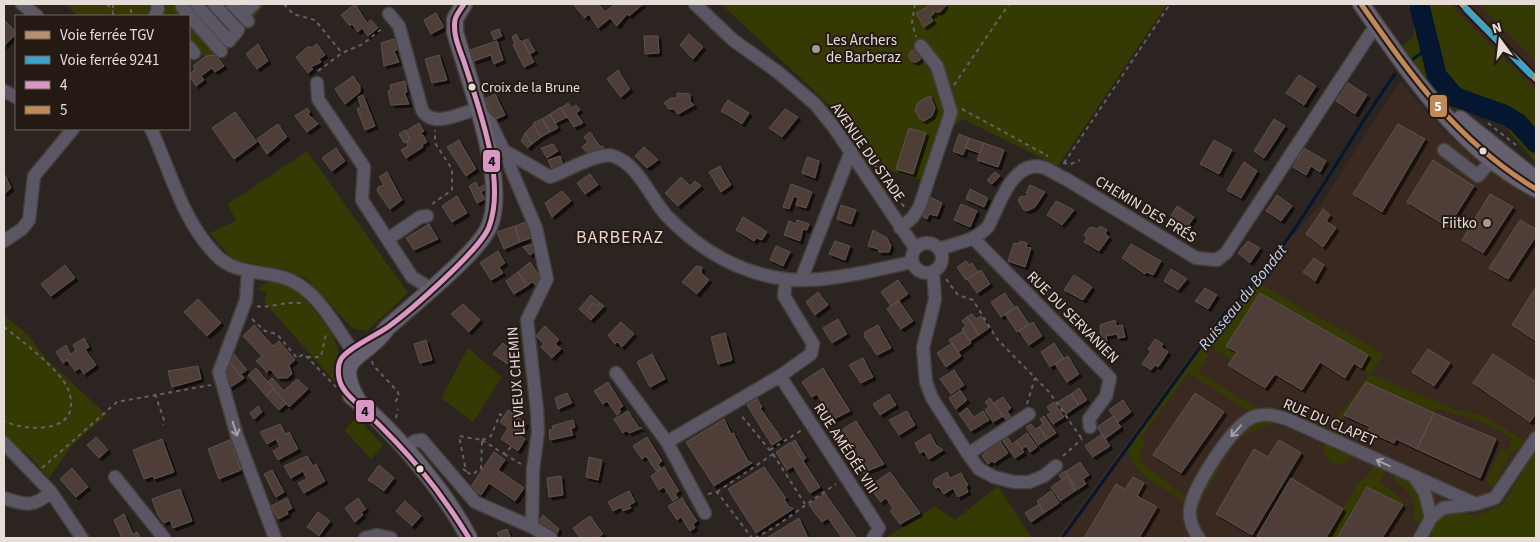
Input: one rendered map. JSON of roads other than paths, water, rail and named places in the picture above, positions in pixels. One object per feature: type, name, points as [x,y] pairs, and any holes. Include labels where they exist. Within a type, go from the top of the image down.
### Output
[{"type":"main road","points":[[464,4],[455,19],[455,32],[491,156],[495,180],[494,202],[489,227],[475,248],[387,328],[379,339],[354,353],[347,370],[348,380],[358,401],[404,448],[444,496],[469,538]]},
{"type":"main road","points":[[1361,4],[1432,100],[1536,189]]},
{"type":"main road","points":[[1496,155],[1536,180]]},
{"type":"street","points":[[22,4],[36,15]]},
{"type":"street","points":[[196,4],[229,41],[238,30],[214,4]]},
{"type":"street","points":[[239,10],[254,4]]},
{"type":"street","name":"AVENUE DU STADE","points":[[695,4],[733,40],[779,73],[816,104],[851,151],[900,228],[915,248]]},
{"type":"street","points":[[182,7],[189,15]]},
{"type":"street","points":[[389,14],[399,26],[422,110],[426,116],[436,120],[477,109],[490,122],[504,151],[550,177],[604,154],[614,156],[630,167],[666,214],[719,259],[755,272],[786,279],[802,280],[877,270],[912,262]]},
{"type":"street","points":[[190,16],[221,51]]},
{"type":"street","name":"CHEMIN DES PRÉS","points":[[974,239],[988,227],[1014,177],[1027,168],[1037,167],[1045,168],[1066,179],[1196,258],[1216,260],[1226,253],[1376,25]]},
{"type":"street","points":[[900,228],[912,218],[919,208],[940,142],[949,122],[949,102],[937,66],[920,46]]},
{"type":"street","points":[[317,83],[318,99],[364,167],[362,200],[412,276],[430,288]]},
{"type":"street","points":[[4,90],[15,96]]},
{"type":"street","points":[[4,240],[22,229],[29,220],[34,176],[73,130]]},
{"type":"street","points":[[151,130],[178,195],[196,230],[215,254],[229,266],[248,272],[283,278],[299,284],[332,322],[354,353]]},
{"type":"street","points":[[1444,150],[1478,176],[1496,155]]},
{"type":"street","points":[[802,280],[851,151]]},
{"type":"street","name":"LE VIEUX CHEMIN","points":[[512,154],[509,161],[536,228],[547,279],[527,320],[537,411],[538,432],[533,471],[538,532]]},
{"type":"street","points":[[388,239],[420,217],[427,216]]},
{"type":"street","points":[[912,262],[915,248],[919,245],[929,243],[939,249],[974,239]]},
{"type":"street","name":"RUE DU SERVANIEN","points":[[974,239],[1110,378],[1106,396],[1089,419],[1090,427]]},
{"type":"street","points":[[939,249],[941,264],[933,276],[935,299],[923,348],[926,382],[932,398],[979,469],[994,477],[1014,482],[1029,482],[1044,476],[1056,466]]},
{"type":"street","points":[[912,262],[920,272],[933,276]]},
{"type":"street","points":[[248,272],[245,305],[221,364],[219,372],[220,383],[275,538]]},
{"type":"street","points":[[667,442],[780,376],[811,354],[813,344],[784,296],[786,279]]},
{"type":"street","points":[[616,374],[667,442],[705,513]]},
{"type":"street","name":"RUE AMÉDÉE VIII","points":[[780,376],[879,528],[873,538]]},
{"type":"street","points":[[968,454],[1030,414]]},
{"type":"street","name":"RUE DU CLAPET","points":[[1199,538],[1191,522],[1190,510],[1193,496],[1230,437],[1242,424],[1262,415],[1287,420],[1476,504]]},
{"type":"street","points":[[1420,538],[1431,518],[1443,508],[1476,504],[1490,500],[1499,493],[1536,438]]},
{"type":"street","points":[[404,448],[415,440],[422,440],[476,502],[551,538]]},
{"type":"street","points":[[4,443],[51,492],[82,538]]},
{"type":"street","points":[[114,477],[164,538]]},
{"type":"street","points":[[1415,478],[1425,494],[1431,518]]},
{"type":"street","points":[[4,498],[25,505],[40,502],[51,492]]},
{"type":"street","points":[[365,538],[378,535],[391,538]]},
{"type":"waterway","points":[[1419,4],[1437,76],[1455,97],[1505,115],[1518,123],[1536,143]]},
{"type":"waterway","name":"Ruisseau du Bondat","points":[[1409,62],[1427,49],[1428,44]]},
{"type":"waterway","name":"Ruisseau du Bondat","points":[[1062,538],[1224,314],[1274,258],[1395,74]]},
{"type":"rail line","name":"TGV","points":[[1462,4],[1536,79]]},
{"type":"rail line","name":"9241","points":[[1466,9],[1531,75]]},
{"type":"place","name":"Les Archers de Barberaz","points":[[816,49]]},
{"type":"place","name":"Croix de la Brune","points":[[472,87]]},
{"type":"place","name":"Fiitko","points":[[1487,223]]},
{"type":"district","name":"BARBERAZ","points":[[620,237]]}]
